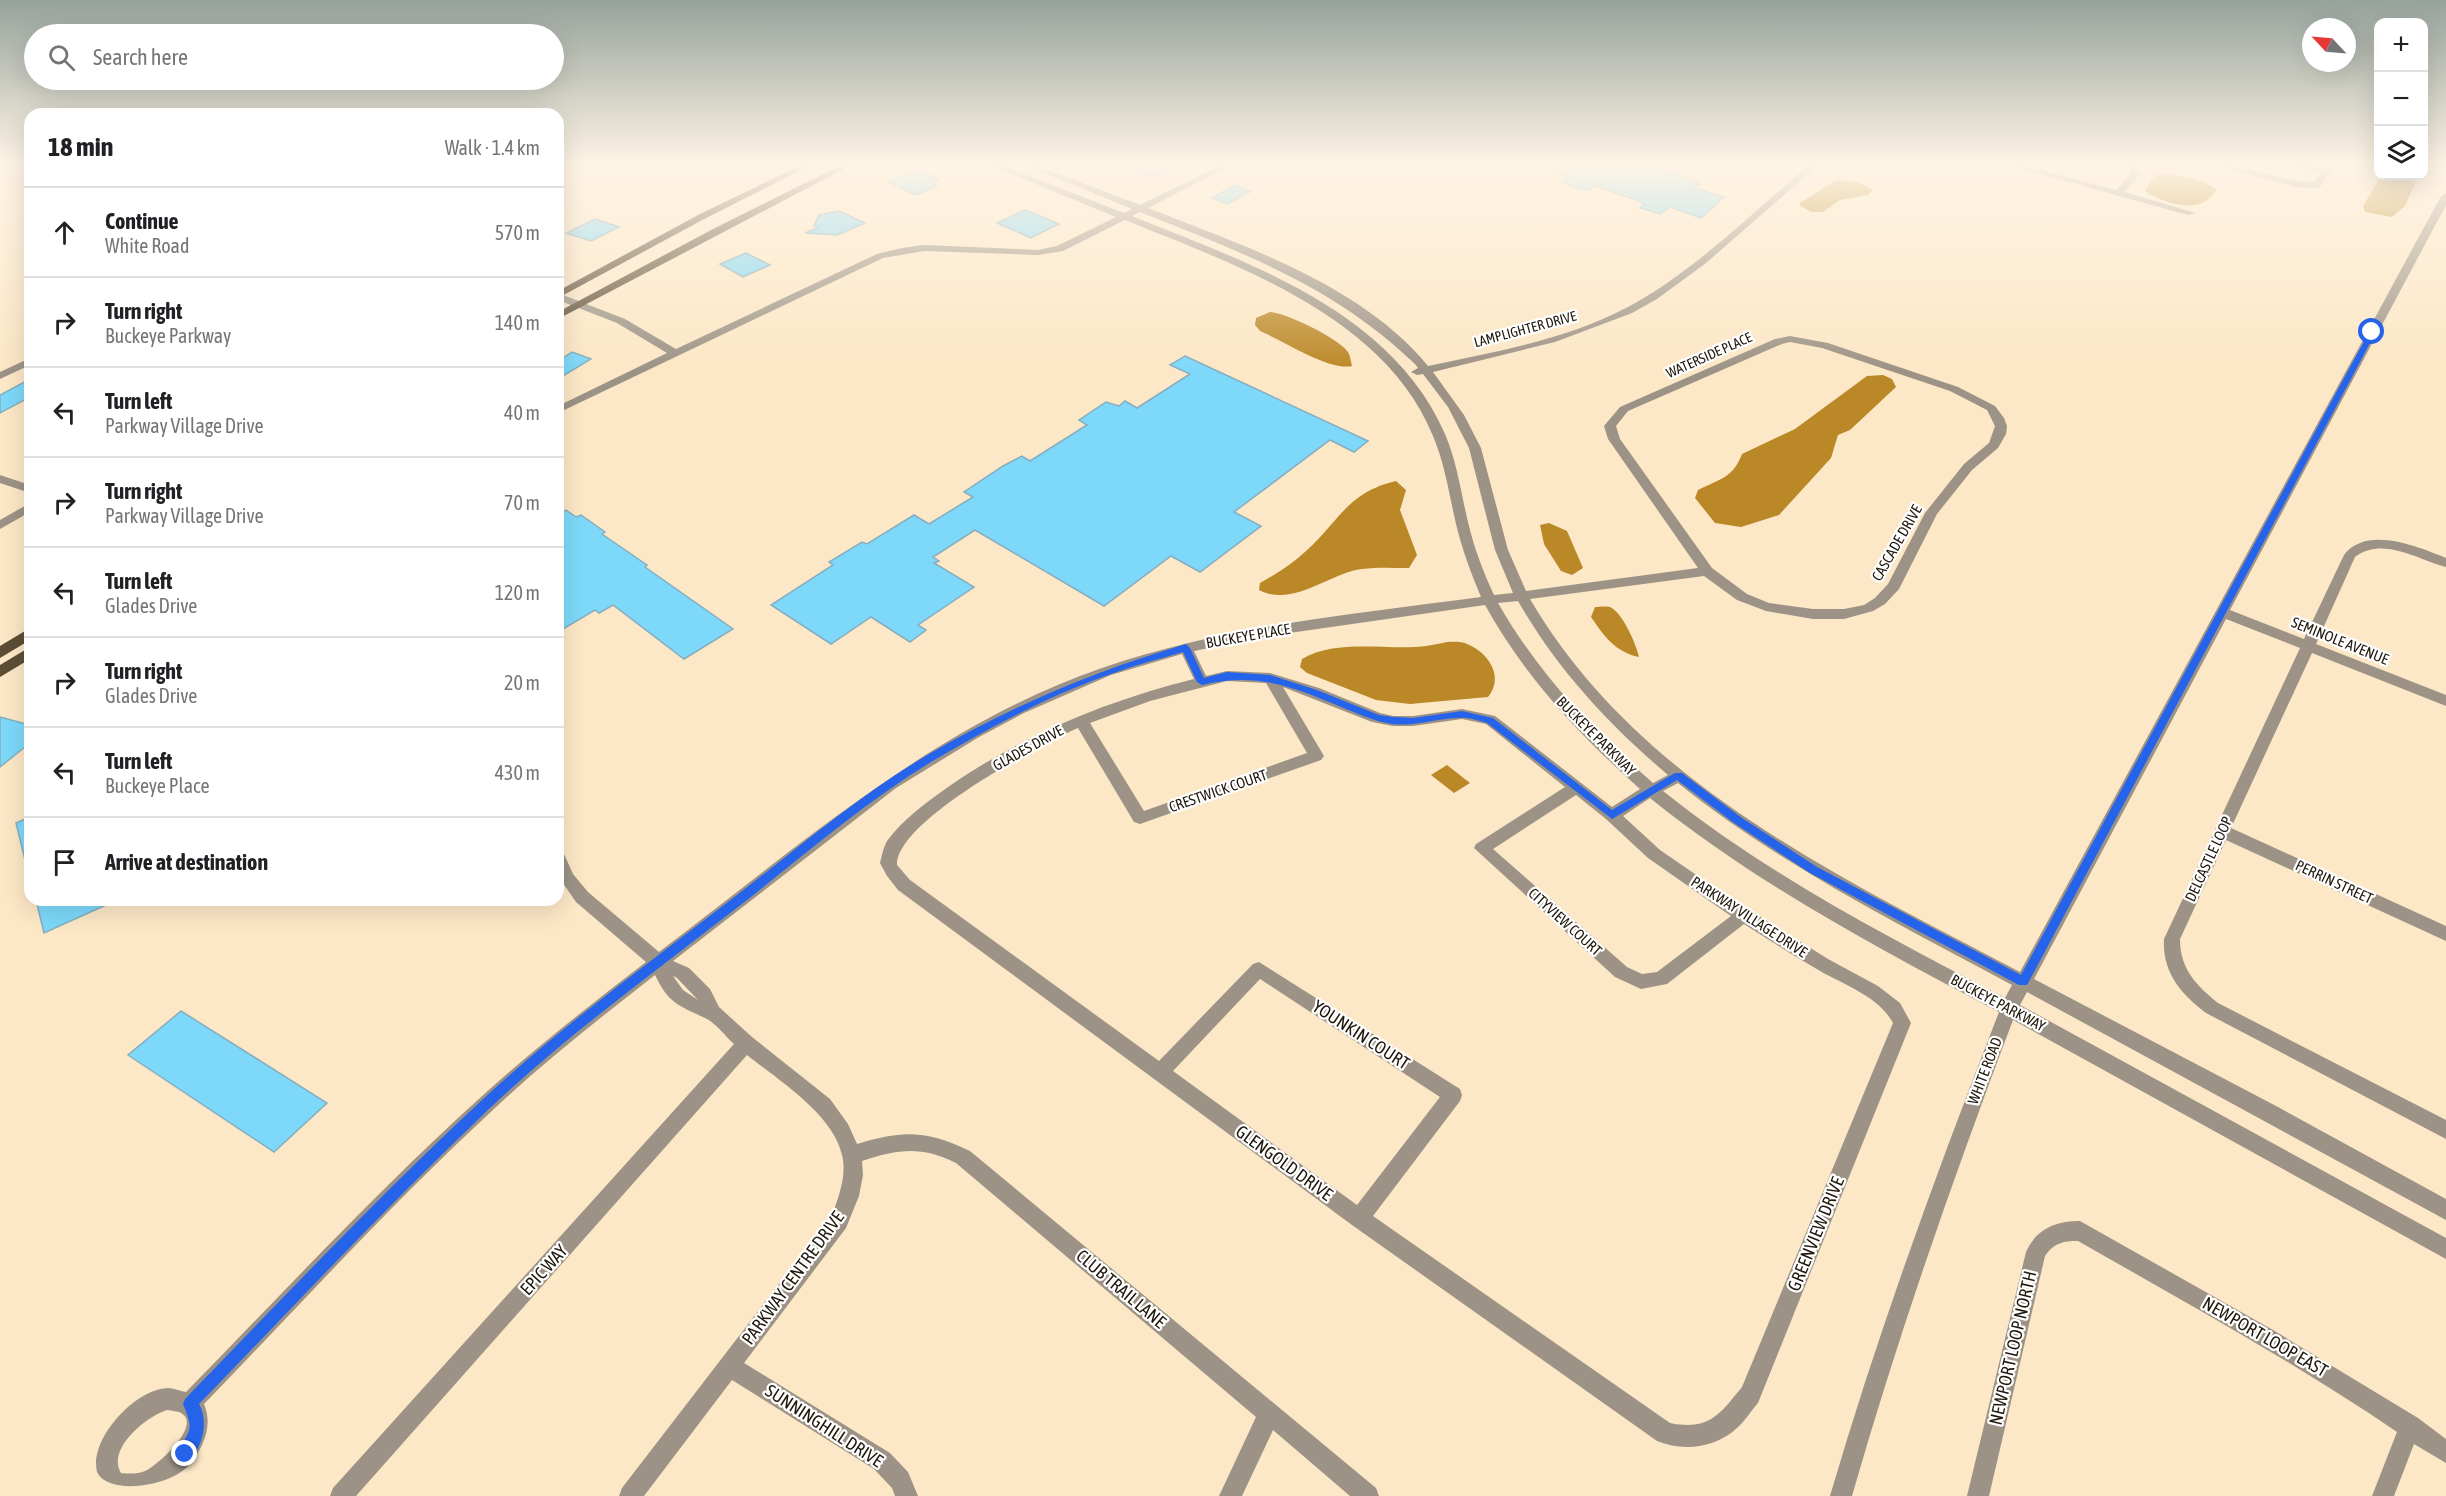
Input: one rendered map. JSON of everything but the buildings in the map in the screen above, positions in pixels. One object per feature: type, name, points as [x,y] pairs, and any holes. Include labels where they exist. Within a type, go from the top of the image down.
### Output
[{"type":"main road","points":[[564,292],[674,232]]},
{"type":"main road","points":[[580,304],[593,289],[632,268],[686,232]]},
{"type":"main road","points":[[564,313],[719,232]]},
{"type":"main road","points":[[0,653],[24,637]]},
{"type":"main road","points":[[4,669],[24,648]]},
{"type":"main road","points":[[4,669],[24,656]]},
{"type":"street","points":[[564,407],[780,303],[891,253],[924,249],[1033,253],[1068,247],[1097,232]]},
{"type":"street","name":"BUCKEYE PARKWAY","points":[[1161,232],[1255,270],[1310,298],[1371,344],[1402,376],[1418,396],[1433,422],[1448,456],[1466,538],[1475,568],[1489,600],[1524,655],[1566,708],[1616,759],[1651,790],[1732,852],[1819,907],[2009,1008],[2446,1249]]},
{"type":"street","name":"BUCKEYE PARKWAY","points":[[1197,232],[1267,260],[1318,284],[1378,325],[1426,370],[1462,421],[1477,453],[1497,536],[1507,565],[1523,597],[1555,648],[1587,688],[1618,721],[1678,776],[1738,821],[1814,870],[2446,1210]]},
{"type":"street","name":"LAMPLIGHTER DRIVE","points":[[1402,376],[1567,335],[1628,311],[1664,289],[1735,232]]},
{"type":"street","name":"WHITE ROAD","points":[[1841,1496],[1864,1416],[1963,1128],[2009,1008],[2427,232]]},
{"type":"street","points":[[564,297],[621,321],[676,354]]},
{"type":"street","name":"WATERSIDE PLACE","points":[[1707,571],[1614,439],[1610,426],[1624,410],[1779,341],[1790,339],[1824,345],[1954,389],[1993,410]]},
{"type":"street","points":[[0,376],[24,364]]},
{"type":"street","name":"CASCADE DRIVE","points":[[1707,571],[1742,597],[1766,607],[1813,614],[1844,614],[1868,608],[1880,601],[1894,586],[1931,513],[1968,467],[1994,445],[2000,434],[2001,426],[1993,410]]},
{"type":"street","points":[[0,479],[24,487]]},
{"type":"street","points":[[0,525],[24,511]]},
{"type":"street","name":"DELCASTLE LOOP","points":[[2446,563],[2409,550],[2385,545],[2367,545],[2354,549],[2172,939],[2172,961],[2187,987],[2212,1008],[2446,1131]]},
{"type":"street","name":"BUCKEYE PLACE","points":[[190,1404],[384,1204],[487,1103],[577,1025],[891,784],[931,758],[1019,709],[1107,672],[1186,648],[1268,631],[1707,571]]},
{"type":"street","name":"SEMINOLE AVENUE","points":[[2222,612],[2446,701]]},
{"type":"street","points":[[1186,648],[1202,682]]},
{"type":"street","name":"GLADES DRIVE","points":[[888,863],[894,844],[922,813],[1016,752],[1081,721],[1164,691],[1227,676],[1270,678],[1314,692],[1377,718],[1413,721],[1462,714],[1481,717]]},
{"type":"street","name":"CRESTWICK COURT","points":[[1081,721],[1140,818],[1316,756],[1270,678]]},
{"type":"street","name":"PARKWAY VILLAGE DRIVE","points":[[1481,717],[1498,725],[1612,815],[1654,854],[1744,915],[1822,964],[1872,991],[1894,1008]]},
{"type":"street","points":[[1612,815],[1678,776]]},
{"type":"street","name":"CITYVIEW COURT","points":[[1576,787],[1482,848],[1621,972],[1641,982],[1661,979],[1744,915]]},
{"type":"street","name":"PERRIN STREET","points":[[2222,831],[2446,934]]},
{"type":"street","name":"GLENGOLD DRIVE","points":[[888,863],[895,876],[904,885],[1359,1218],[1665,1433],[1682,1438],[1695,1436]]},
{"type":"street","name":"PARKWAY CENTRE DRIVE","points":[[564,871],[582,897],[658,962],[669,988],[690,1007],[712,1012],[746,1043],[823,1105],[841,1130],[852,1155],[853,1174],[849,1196],[839,1221],[630,1496]]},
{"type":"street","name":"YOUNKIN COURT","points":[[1160,1073],[1259,969],[1453,1095],[1359,1218]]},
{"type":"street","name":"GREENVIEW DRIVE","points":[[1695,1436],[1725,1424],[1750,1395],[1902,1023],[1894,1008]]},
{"type":"street","name":"EPIC WAY","points":[[341,1496],[746,1043]]},
{"type":"street","name":"CLUB TRAIL LANE","points":[[852,1155],[897,1141],[914,1140],[932,1143],[963,1157],[1368,1496]]},
{"type":"street","name":"NEWPORT LOOP EAST","points":[[2080,1231],[2315,1366],[2374,1402],[2446,1452]]},
{"type":"street","name":"NEWPORT LOOP NORTH","points":[[1978,1496],[2036,1252],[2043,1240],[2056,1233],[2080,1231]]},
{"type":"street","name":"SUNNINGHILL DRIVE","points":[[729,1366],[882,1461],[900,1480],[907,1496]]},
{"type":"street","points":[[1230,1496],[1269,1414]]},
{"type":"street","points":[[2383,1496],[2410,1426]]},
{"type":"shaded area","points":[[1270,312],[1300,321],[1334,340],[1348,352],[1352,366],[1319,360],[1260,331],[1255,325],[1256,318]]},
{"type":"shaded area","points":[[1883,375],[1892,379],[1896,387],[1850,430],[1838,435],[1831,458],[1779,515],[1741,527],[1715,523],[1695,498],[1698,490],[1730,473],[1742,454],[1795,429],[1867,376]]},
{"type":"shaded area","points":[[1396,481],[1406,490],[1400,510],[1417,555],[1409,568],[1362,569],[1285,595],[1259,590],[1260,583],[1301,556],[1355,501],[1379,486]]},
{"type":"shaded area","points":[[1549,523],[1567,531],[1583,568],[1572,575],[1561,571],[1544,544],[1540,525]]},
{"type":"shaded area","points":[[1595,607],[1610,607],[1615,610],[1632,637],[1639,657],[1623,651],[1606,637],[1591,617]]},
{"type":"shaded area","points":[[1447,642],[1467,644],[1487,659],[1492,666],[1495,681],[1488,697],[1410,704],[1376,700],[1307,673],[1300,667],[1302,659],[1328,649],[1418,647]]},
{"type":"shaded area","points":[[1447,765],[1470,783],[1454,793],[1431,775]]},
{"type":"route","points":[[185,1454],[194,1439],[198,1425],[196,1412],[190,1404],[384,1204],[487,1103],[577,1025],[815,841],[891,784],[931,758],[1019,709],[1062,690],[1107,672],[1186,648],[1202,682],[1227,676],[1270,678],[1314,692],[1377,718],[1393,721],[1413,721],[1462,714],[1490,720],[1612,815],[1635,799],[1678,776],[1738,821],[1814,870],[2023,982],[2372,332]]}]
